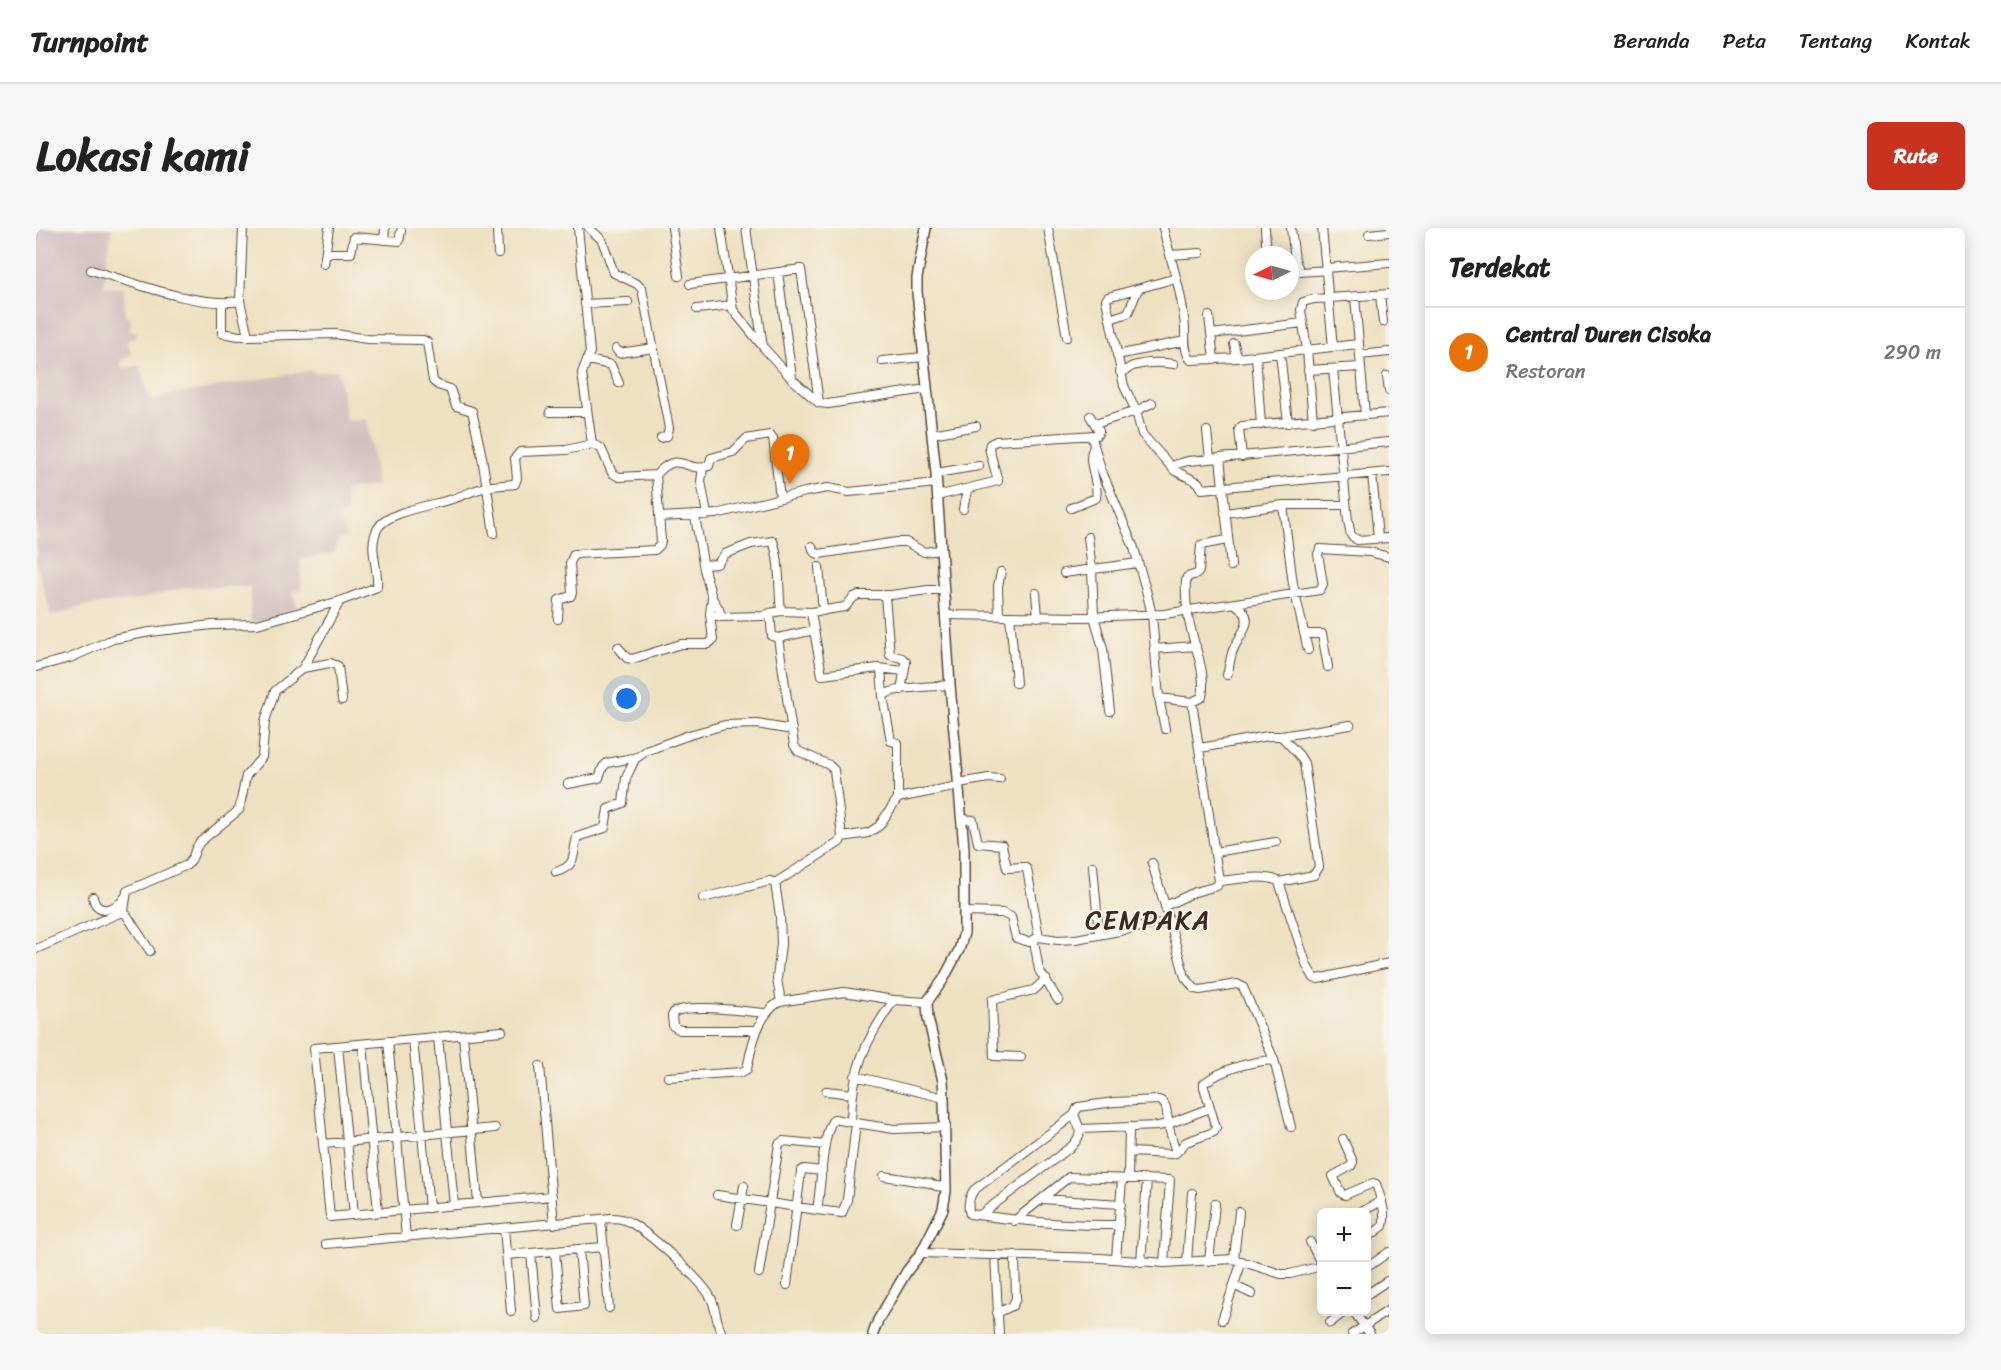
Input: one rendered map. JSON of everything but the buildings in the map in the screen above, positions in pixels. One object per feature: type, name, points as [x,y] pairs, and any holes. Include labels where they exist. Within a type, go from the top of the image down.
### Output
[{"type":"street","points":[[243,228],[240,301],[248,336]]},
{"type":"street","points":[[324,264],[329,228]]},
{"type":"street","points":[[384,240],[385,228]]},
{"type":"street","points":[[497,228],[498,253]]},
{"type":"street","points":[[578,228],[590,352],[582,373],[592,444]]},
{"type":"street","points":[[589,228],[602,240],[614,273],[637,284],[642,289],[669,428],[667,436],[662,438]]},
{"type":"street","points":[[664,228],[674,242]]},
{"type":"street","points":[[672,228],[679,276]]},
{"type":"street","points":[[721,228],[734,310],[792,379],[819,403],[828,404],[926,389]]},
{"type":"street","points":[[746,228],[764,348]]},
{"type":"street","points":[[873,1334],[878,1320],[907,1271],[921,1253],[943,1209],[946,1187],[946,1127],[943,1081],[928,1018],[927,1002],[943,980],[959,950],[964,933],[964,848],[940,550],[938,496],[916,292],[926,228]]},
{"type":"street","points":[[1048,228],[1067,337]]},
{"type":"street","points":[[1163,228],[1182,306],[1188,358],[1191,360],[1280,354],[1358,344]]},
{"type":"street","points":[[1265,228],[1266,243]]},
{"type":"street","points":[[1292,228],[1293,246]]},
{"type":"street","points":[[1322,228],[1334,347]]},
{"type":"street","points":[[326,253],[351,253],[354,237],[399,241],[400,231]]},
{"type":"street","points":[[1370,234],[1389,232]]},
{"type":"street","points":[[1170,255],[1200,253]]},
{"type":"street","points":[[1299,270],[1389,263]]},
{"type":"street","points":[[91,270],[169,293],[222,302],[240,301]]},
{"type":"street","points":[[690,284],[801,270],[819,403]]},
{"type":"street","points":[[778,272],[792,379]]},
{"type":"street","points":[[1176,278],[1108,297],[1106,300],[1124,386],[1146,440],[1170,466],[1180,474],[1198,482],[1202,489],[1389,471]]},
{"type":"street","points":[[1110,320],[1128,313],[1138,289]]},
{"type":"street","points":[[1312,421],[1307,350],[1301,310],[1303,302],[1314,299],[1389,294]]},
{"type":"street","points":[[1380,295],[1383,322]]},
{"type":"street","points":[[1355,297],[1365,416]]},
{"type":"street","points":[[222,302],[222,333],[239,336],[336,334],[367,339],[393,338],[427,342],[433,381],[450,389],[456,406],[472,411],[494,533]]},
{"type":"street","points":[[585,304],[628,302]]},
{"type":"street","points":[[697,309],[732,305]]},
{"type":"street","points":[[1209,316],[1214,360]]},
{"type":"street","points":[[1210,334],[1303,323]]},
{"type":"street","points":[[1117,355],[1185,341]]},
{"type":"street","points":[[1234,344],[1236,358]]},
{"type":"street","points":[[616,349],[619,353],[654,348]]},
{"type":"street","points":[[1360,355],[1389,352]]},
{"type":"street","points":[[1280,354],[1288,423]]},
{"type":"street","points":[[1256,356],[1261,425]]},
{"type":"street","points":[[882,361],[923,357]]},
{"type":"street","points":[[588,360],[611,365],[619,383]]},
{"type":"street","points":[[1120,372],[1126,371],[1131,366],[1174,364]]},
{"type":"street","points":[[1308,370],[1361,367]]},
{"type":"street","points":[[1333,369],[1346,505],[1353,537],[1356,540],[1389,538]]},
{"type":"street","points":[[1388,376],[1389,391]]},
{"type":"street","points":[[1095,424],[1136,411],[1152,403]]},
{"type":"street","points":[[550,412],[587,412]]},
{"type":"street","points":[[1242,457],[1240,428],[1389,413]]},
{"type":"street","points":[[938,496],[998,481],[989,448],[990,444],[996,441],[1099,433],[1090,416]]},
{"type":"street","points":[[932,434],[976,426]]},
{"type":"street","points":[[1207,431],[1210,459]]},
{"type":"street","points":[[558,619],[560,600],[571,596],[572,592],[570,563],[574,554],[655,550],[660,545],[656,475],[663,466],[674,462],[702,468],[709,466],[712,457],[728,454],[737,449],[746,439],[770,435],[773,438],[780,498]]},
{"type":"street","points":[[1091,435],[1138,563],[1152,615],[1159,698],[1166,729]]},
{"type":"street","points":[[1170,466],[1188,461],[1389,442]]},
{"type":"street","points":[[36,667],[70,658],[113,639],[212,625],[257,624],[340,601],[377,587],[378,578],[372,546],[378,528],[384,521],[487,487],[515,484],[517,478],[515,458],[520,452],[566,450],[592,444],[601,448],[612,473],[619,477],[656,475]]},
{"type":"street","points":[[1071,508],[1093,500],[1097,495],[1091,453],[1095,447]]},
{"type":"street","points":[[1220,458],[1221,487],[1231,566]]},
{"type":"street","points":[[660,517],[696,516],[828,488],[849,492],[936,478],[979,466]]},
{"type":"street","points":[[702,468],[701,481],[706,496],[707,514]]},
{"type":"street","points":[[1372,474],[1378,538]]},
{"type":"street","points":[[963,509],[967,490]]},
{"type":"street","points":[[1225,513],[1282,505],[1346,505]]},
{"type":"street","points":[[1282,505],[1294,593],[1308,650]]},
{"type":"street","points":[[696,516],[712,598],[721,617]]},
{"type":"street","points":[[1088,537],[1094,616],[1103,649],[1110,711]]},
{"type":"street","points":[[1159,698],[1192,702],[1202,697],[1202,673],[1188,611],[1186,581],[1187,577],[1199,571],[1202,545],[1227,540]]},
{"type":"street","points":[[704,565],[717,564],[725,554],[751,544],[772,541],[779,576],[781,611]]},
{"type":"street","points":[[812,546],[814,552],[819,554],[897,542],[910,544],[924,552],[940,550]]},
{"type":"street","points":[[946,615],[1038,617],[1152,615],[1188,611],[1320,590],[1323,587],[1318,552],[1320,549],[1370,552],[1389,557]]},
{"type":"street","points":[[1064,573],[1138,563]]},
{"type":"street","points":[[819,567],[823,611]]},
{"type":"street","points":[[999,616],[998,586],[1001,572]]},
{"type":"street","points":[[710,614],[721,617],[763,616],[781,611],[823,611],[845,607],[859,595],[885,596],[943,590]]},
{"type":"street","points":[[1036,593],[1038,617]]},
{"type":"street","points":[[885,596],[889,654],[906,661],[901,690]]},
{"type":"street","points":[[618,647],[627,658],[632,659],[681,644],[710,643],[713,639],[710,614],[712,598]]},
{"type":"street","points":[[93,897],[94,904],[98,908],[115,907],[122,903],[127,891],[187,865],[192,861],[200,842],[239,810],[246,776],[263,753],[265,721],[275,691],[303,668],[340,601]]},
{"type":"street","points":[[1227,675],[1234,647],[1247,624],[1243,612],[1234,604]]},
{"type":"street","points":[[811,612],[822,675],[881,669],[904,671]]},
{"type":"street","points":[[770,614],[772,636],[778,638],[814,630]]},
{"type":"street","points":[[1010,616],[1016,683]]},
{"type":"street","points":[[1305,634],[1322,634],[1328,667]]},
{"type":"street","points":[[775,883],[840,842],[842,837],[834,770],[829,765],[798,751],[792,730],[778,638]]},
{"type":"street","points":[[1154,649],[1196,646]]},
{"type":"street","points":[[303,668],[330,663],[338,666],[342,700]]},
{"type":"street","points":[[842,837],[868,833],[879,826],[898,798],[898,743],[891,741],[881,669]]},
{"type":"street","points":[[883,696],[889,692],[901,690],[950,685]]},
{"type":"street","points":[[1165,906],[1195,892],[1217,886],[1220,881],[1192,702]]},
{"type":"street","points":[[568,784],[599,778],[607,763],[636,757],[689,735],[725,725],[756,724],[792,730]]},
{"type":"street","points":[[1200,748],[1350,725]]},
{"type":"street","points":[[1220,881],[1271,878],[1279,882],[1314,875],[1319,867],[1304,763],[1281,736]]},
{"type":"street","points":[[556,872],[564,869],[573,861],[577,837],[604,828],[608,809],[623,803],[626,778],[636,757]]},
{"type":"street","points":[[898,798],[989,778],[1000,778]]},
{"type":"street","points":[[961,819],[974,820],[978,843],[1002,845],[1007,868],[1024,867],[1027,869],[1039,970],[1058,1000]]},
{"type":"street","points":[[1215,852],[1276,842]]},
{"type":"street","points":[[1152,863],[1187,981],[1195,989],[1200,990],[1241,985],[1274,1060],[1291,1127]]},
{"type":"street","points":[[1093,866],[1099,934]]},
{"type":"street","points":[[703,898],[770,881],[775,883]]},
{"type":"street","points":[[1279,882],[1307,966],[1314,978],[1389,963]]},
{"type":"street","points":[[775,883],[781,944],[777,979],[782,1002]]},
{"type":"street","points":[[125,897],[124,912],[150,951]]},
{"type":"street","points":[[36,949],[124,912]]},
{"type":"street","points":[[964,912],[1002,914],[1011,917],[1017,939],[1029,942],[1037,939],[1076,939],[1168,922]]},
{"type":"street","points":[[1021,1057],[994,1056],[992,1000],[1034,990],[1046,979]]},
{"type":"street","points":[[668,1077],[742,1072],[747,1069],[756,1030],[771,1008],[782,1002],[844,992],[894,1000],[927,1002]]},
{"type":"street","points":[[717,1195],[837,1213],[844,1211],[847,1200],[855,1076],[861,1055],[873,1031],[894,1000]]},
{"type":"street","points":[[756,1030],[680,1030],[673,1026],[672,1016],[674,1012],[681,1009],[714,1009],[767,1014]]},
{"type":"street","points":[[502,1031],[314,1048],[330,1217],[552,1196]]},
{"type":"street","points":[[463,1035],[478,1203]]},
{"type":"street","points":[[438,1037],[454,1205]]},
{"type":"street","points":[[413,1039],[429,1208]]},
{"type":"street","points":[[388,1041],[406,1237]]},
{"type":"street","points":[[363,1044],[378,1212]]},
{"type":"street","points":[[338,1046],[354,1215]]},
{"type":"street","points":[[1130,1152],[1171,1154],[1186,1142],[1215,1130],[1204,1087],[1206,1082],[1223,1071],[1246,1064],[1274,1060]]},
{"type":"street","points":[[540,1065],[555,1224]]},
{"type":"street","points":[[855,1076],[944,1098]]},
{"type":"street","points":[[826,1091],[853,1094]]},
{"type":"street","points":[[1119,1225],[1081,1226],[1014,1221],[970,1214],[968,1210],[974,1190],[1074,1114],[1078,1107],[1114,1102],[1159,1100],[1166,1106],[1168,1124],[1176,1152]]},
{"type":"street","points":[[1080,1129],[1168,1124],[1210,1108]]},
{"type":"street","points":[[980,1215],[1072,1146],[1079,1138],[1080,1129],[1074,1114]]},
{"type":"street","points":[[817,1210],[825,1144],[831,1122],[834,1119],[894,1129],[946,1127]]},
{"type":"street","points":[[1116,1259],[1121,1204],[1130,1152],[1129,1127]]},
{"type":"street","points":[[323,1143],[495,1128]]},
{"type":"street","points":[[1342,1139],[1353,1164],[1333,1176],[1342,1194],[1345,1195],[1373,1183],[1376,1184],[1382,1202],[1383,1226],[1371,1235]]},
{"type":"street","points":[[759,1273],[780,1142],[825,1144]]},
{"type":"street","points":[[787,1286],[801,1170],[822,1171]]},
{"type":"street","points":[[884,1176],[946,1187]]},
{"type":"street","points":[[1014,1221],[1069,1177],[1170,1180],[1164,1263]]},
{"type":"street","points":[[1141,1262],[1146,1179]]},
{"type":"street","points":[[737,1225],[744,1186]]},
{"type":"street","points":[[1187,1261],[1192,1193]]},
{"type":"street","points":[[1042,1198],[1121,1204]]},
{"type":"street","points":[[1369,1208],[1382,1202]]},
{"type":"street","points":[[1209,1261],[1215,1204]]},
{"type":"street","points":[[1234,1258],[1239,1212]]},
{"type":"street","points":[[601,1219],[609,1308]]},
{"type":"street","points":[[326,1244],[601,1219],[627,1220],[642,1230],[699,1282],[711,1298],[716,1321],[722,1334]]},
{"type":"street","points":[[504,1228],[511,1311]]},
{"type":"street","points":[[1310,1242],[1320,1262]]},
{"type":"street","points":[[506,1255],[603,1246]]},
{"type":"street","points":[[555,1251],[560,1308],[584,1306],[579,1249]]},
{"type":"street","points":[[1371,1264],[1389,1251]]},
{"type":"street","points":[[531,1253],[537,1318]]},
{"type":"street","points":[[921,1253],[1116,1259],[1164,1263],[1234,1258],[1290,1274],[1317,1266]]},
{"type":"street","points":[[995,1255],[999,1334]]},
{"type":"street","points":[[997,1313],[1012,1306],[1016,1299],[1015,1255]]},
{"type":"street","points":[[1222,1320],[1242,1261]]},
{"type":"street","points":[[1371,1292],[1387,1281]]},
{"type":"street","points":[[1235,1286],[1252,1294]]},
{"type":"street","points":[[1352,1334],[1389,1310]]},
{"type":"street","points":[[1330,1323],[1338,1316]]},
{"type":"street","points":[[1358,1316],[1370,1334]]},
{"type":"shaded area","points":[[36,228],[112,228],[103,286],[124,288],[125,317],[131,317],[130,331],[137,331],[137,337],[127,341],[132,354],[119,362],[123,369],[139,365],[147,393],[152,401],[170,395],[313,370],[314,373],[338,370],[346,420],[367,419],[377,485],[344,491],[347,513],[338,518],[347,537],[338,539],[335,553],[300,559],[301,590],[293,591],[297,608],[268,620],[250,623],[250,587],[187,587],[138,600],[85,606],[51,616],[38,568],[36,568]]},
{"type":"place","name":"Central Duren Cisoka","points":[[790,484]]},
{"type":"district","name":"CEMPAKA","points":[[1148,920]]}]
